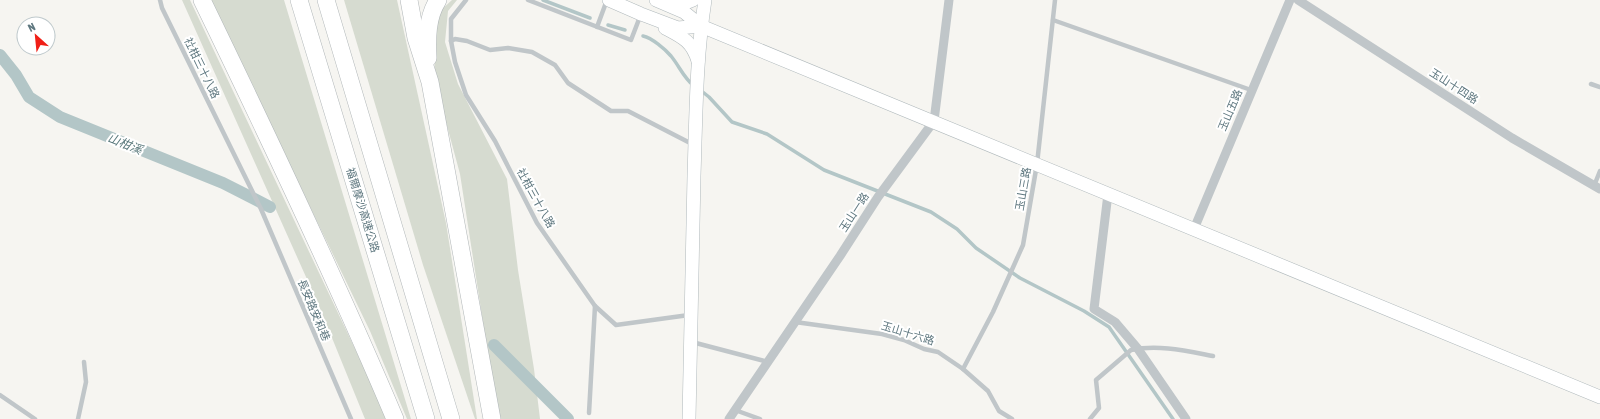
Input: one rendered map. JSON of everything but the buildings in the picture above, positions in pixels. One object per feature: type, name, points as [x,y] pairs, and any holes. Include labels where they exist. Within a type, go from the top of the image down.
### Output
[{"type":"highway","points":[[202,0],[355,326],[395,419]]},
{"type":"highway","name":"福爾摩沙高速公路","points":[[299,0],[426,419]]},
{"type":"highway","points":[[326,0],[451,419]]},
{"type":"highway","points":[[409,0],[416,38],[430,82]]},
{"type":"highway","points":[[438,0],[432,10],[427,37],[430,82],[492,419]]},
{"type":"main road","points":[[608,0],[678,28],[701,26]]},
{"type":"main road","points":[[656,0],[684,12],[701,26],[1600,397]]},
{"type":"main road","points":[[671,0],[688,2],[693,0]]},
{"type":"main road","points":[[689,419],[690,315],[697,88],[701,26],[705,0]]},
{"type":"main road","points":[[641,14],[680,36],[692,45],[698,63]]},
{"type":"street","name":"玉山一路","points":[[729,419],[878,197],[934,122],[949,0]]},
{"type":"street","name":"玉山五路","points":[[1194,229],[1290,0]]},
{"type":"street","name":"玉山十四路","points":[[1298,0],[1512,138],[1597,187]]},
{"type":"street","points":[[1108,194],[1094,309],[1115,322],[1186,419]]},
{"type":"lane","name":"社柑三十八路","points":[[160,0],[162,8],[261,209]]},
{"type":"lane","name":"社柑三十八路","points":[[466,0],[451,19],[451,41],[455,62],[466,95],[495,141],[537,223],[595,306],[616,325],[690,315]]},
{"type":"lane","points":[[528,0],[631,40],[641,14]]},
{"type":"lane","points":[[597,27],[608,0]]},
{"type":"lane","name":"玉山三路","points":[[963,369],[1008,279],[1023,245],[1037,164],[1055,0]]},
{"type":"lane","points":[[1053,20],[1251,90]]},
{"type":"lane","points":[[451,41],[455,39],[468,41],[490,50],[508,48],[532,52],[555,65],[568,83],[611,111],[628,111],[695,146]]},
{"type":"lane","points":[[1591,84],[1600,87]]},
{"type":"lane","points":[[1597,187],[1600,171]]},
{"type":"lane","name":"長安路安和巷","points":[[261,209],[351,419]]},
{"type":"lane","points":[[588,413],[595,306]]},
{"type":"lane","name":"玉山十六路","points":[[795,322],[859,330],[889,336],[904,340],[924,349],[938,352],[963,369],[988,391],[999,412],[1012,419]]},
{"type":"lane","points":[[690,342],[768,362]]},
{"type":"lane","points":[[1090,419],[1099,408],[1096,380],[1135,350],[1170,348],[1213,356]]},
{"type":"lane","points":[[78,419],[86,382],[84,362]]},
{"type":"lane","points":[[0,395],[35,419]]},
{"type":"lane","points":[[736,410],[760,419]]},
{"type":"shaded area","points":[[182,0],[190,0],[374,389],[386,419],[365,419],[319,306]]},
{"type":"shaded area","points":[[210,0],[284,0],[411,419],[407,419],[370,331]]},
{"type":"shaded area","points":[[344,0],[397,0],[446,223],[477,419],[475,419],[423,265]]},
{"type":"shaded area","points":[[452,0],[457,0],[448,11],[445,42],[458,84],[507,179],[518,270],[534,369],[540,419],[498,419],[460,174],[436,85],[433,39],[439,12]]},
{"type":"waterway","points":[[543,0],[590,18]]},
{"type":"waterway","points":[[608,25],[625,30]]},
{"type":"waterway","points":[[643,36],[662,47],[694,86]]},
{"type":"waterway","name":"山柑溪","points":[[0,55],[16,75],[29,97],[60,117],[223,183],[270,207]]},
{"type":"waterway","points":[[699,89],[709,97],[732,122],[767,134],[824,170],[931,212],[957,229],[976,248],[1020,278],[1084,311],[1109,327],[1173,419]]},
{"type":"waterway","points":[[494,345],[568,419]]}]
